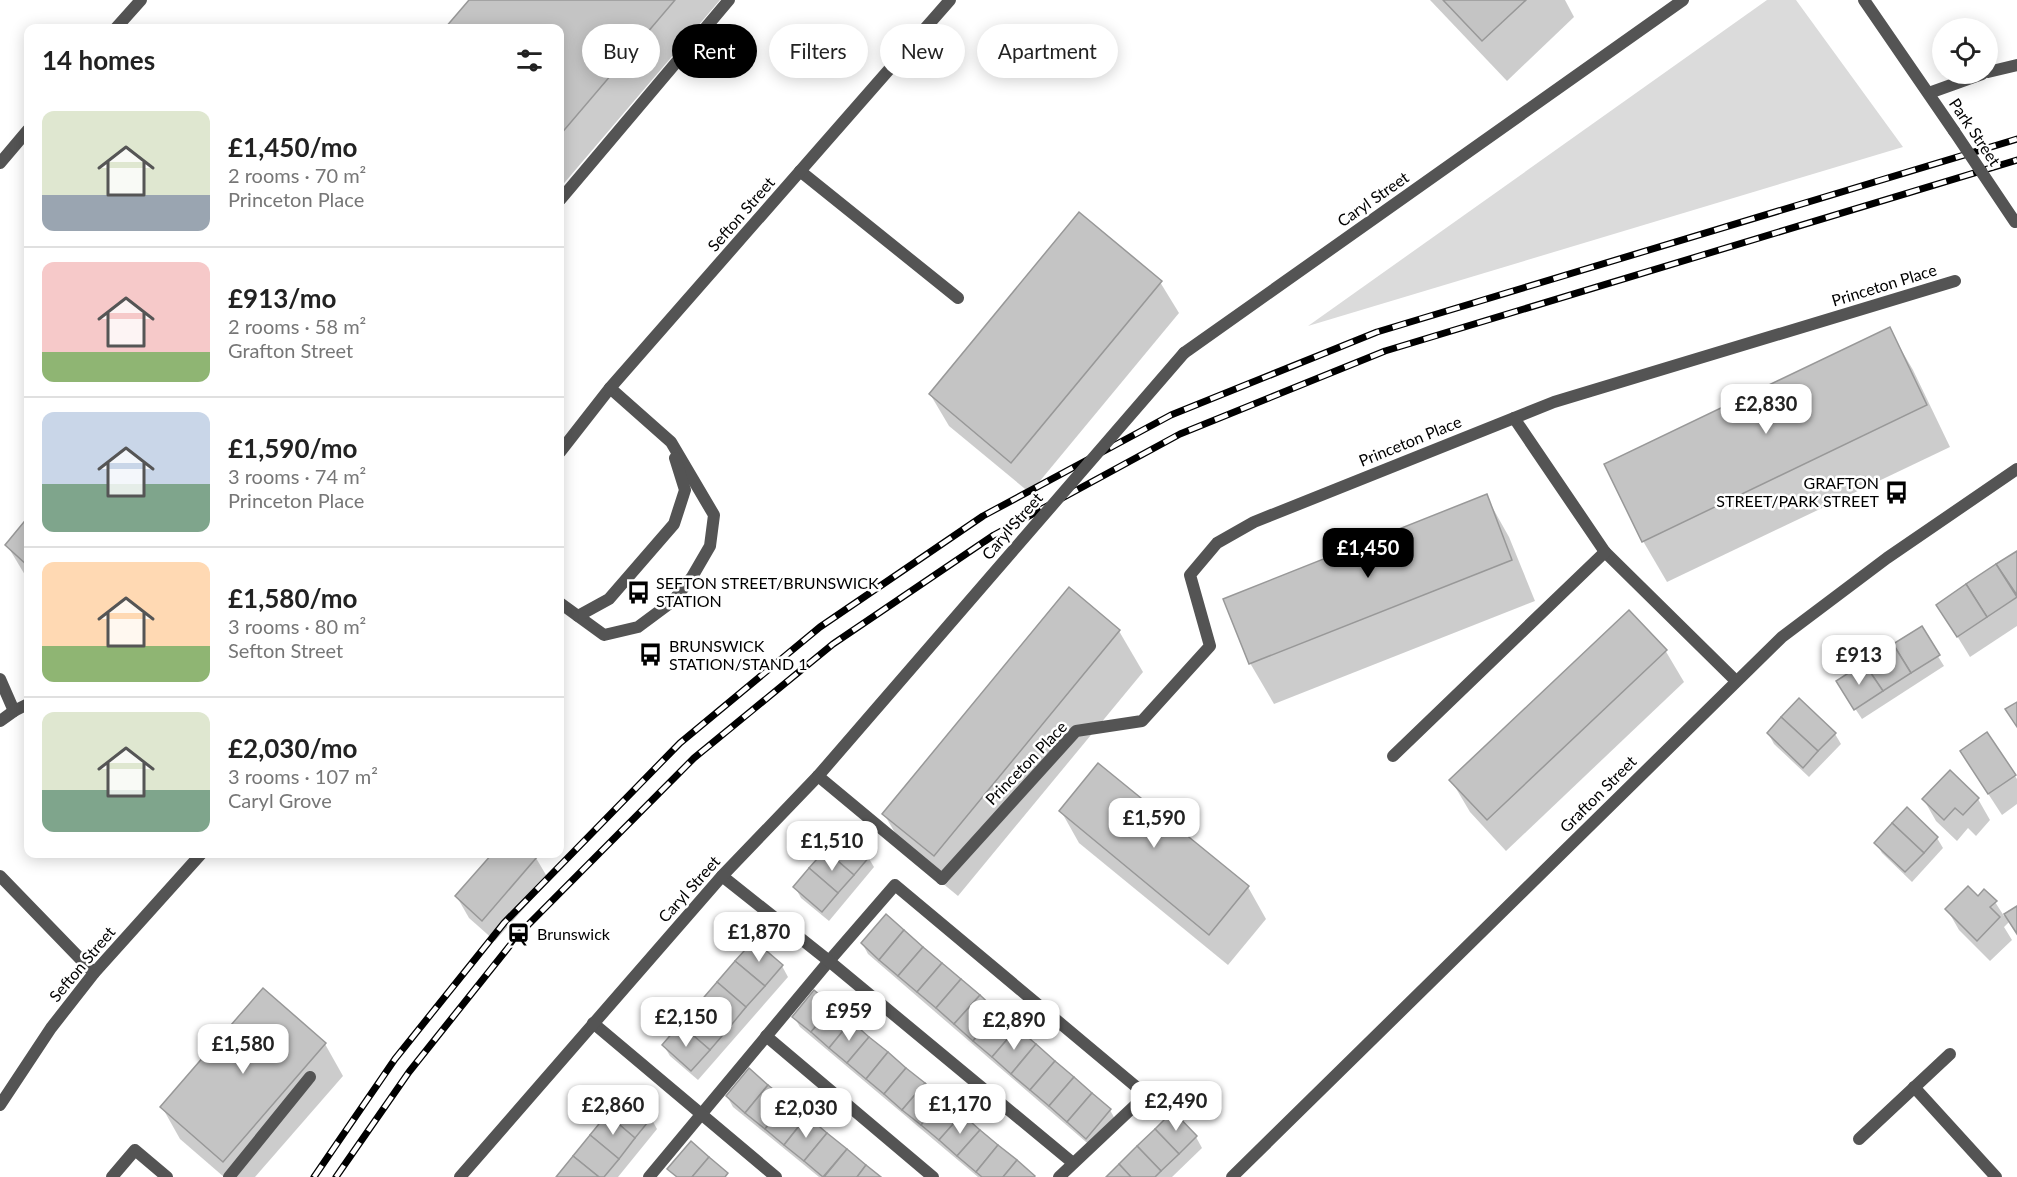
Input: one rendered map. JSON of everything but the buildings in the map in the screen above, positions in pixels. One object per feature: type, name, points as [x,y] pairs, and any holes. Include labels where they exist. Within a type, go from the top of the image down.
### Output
[{"type":"street","points":[[120,24],[141,0]]},
{"type":"street","points":[[564,195],[729,0]]},
{"type":"street","name":"Sefton Street","points":[[564,447],[610,388],[950,0]]},
{"type":"street","name":"Caryl Street","points":[[462,1176],[592,1023],[722,876],[818,776],[1184,353],[1683,0]]},
{"type":"street","name":"Park Street","points":[[1864,0],[2016,223]]},
{"type":"street","points":[[1998,70],[2017,65]]},
{"type":"street","points":[[1929,93],[1954,84]]},
{"type":"street","points":[[0,163],[24,135]]},
{"type":"street","points":[[800,171],[958,298]]},
{"type":"street","name":"Princeton Place","points":[[818,776],[942,879],[1076,731],[1142,721],[1210,646],[1190,575],[1217,543],[1254,522],[1554,402],[1955,281]]},
{"type":"street","points":[[564,606],[604,635],[638,627],[673,601],[692,577],[710,546],[714,515],[671,442],[610,388]]},
{"type":"street","points":[[1514,418],[1605,552],[1736,681]]},
{"type":"street","points":[[578,616],[609,598],[674,524],[685,490],[671,442]]},
{"type":"street","name":"Grafton Street","points":[[1232,1177],[1782,637],[1887,558],[2017,469]]},
{"type":"street","points":[[1393,756],[1605,552]]},
{"type":"street","points":[[0,679],[14,711]]},
{"type":"street","points":[[0,721],[24,706]]},
{"type":"street","name":"Sefton Street","points":[[0,1105],[51,1028],[94,973],[197,858]]},
{"type":"street","points":[[0,876],[94,973]]},
{"type":"street","points":[[722,876],[829,961],[1073,1163]]},
{"type":"street","points":[[649,1177],[895,885],[1146,1095],[1059,1177]]},
{"type":"street","points":[[592,1023],[776,1177]]},
{"type":"street","points":[[766,1036],[933,1177]]},
{"type":"street","points":[[1859,1139],[1950,1054]]},
{"type":"street","points":[[229,1177],[310,1077]]},
{"type":"street","points":[[1914,1087],[1996,1177]]},
{"type":"street","points":[[112,1177],[135,1150],[167,1177]]},
{"type":"shaded area","points":[[1767,0],[1796,0],[1903,147],[1308,326]]},
{"type":"railway","points":[[314,1177],[395,1059],[504,923],[680,743],[820,627],[983,516],[1171,415],[1377,332],[2017,139]]},
{"type":"railway","points":[[336,1177],[409,1072],[519,934],[694,758],[833,644],[994,535],[1180,434],[1385,351],[2017,160]]},
{"type":"place","name":"GRAFTON STREET/PARK STREET","points":[[1897,492]]},
{"type":"place","name":"SEFTON STREET/BRUNSWICK STATION","points":[[638,592]]},
{"type":"place","name":"BRUNSWICK STATION/STAND 1","points":[[651,655]]},
{"type":"place","name":"Brunswick","points":[[519,934]]}]
